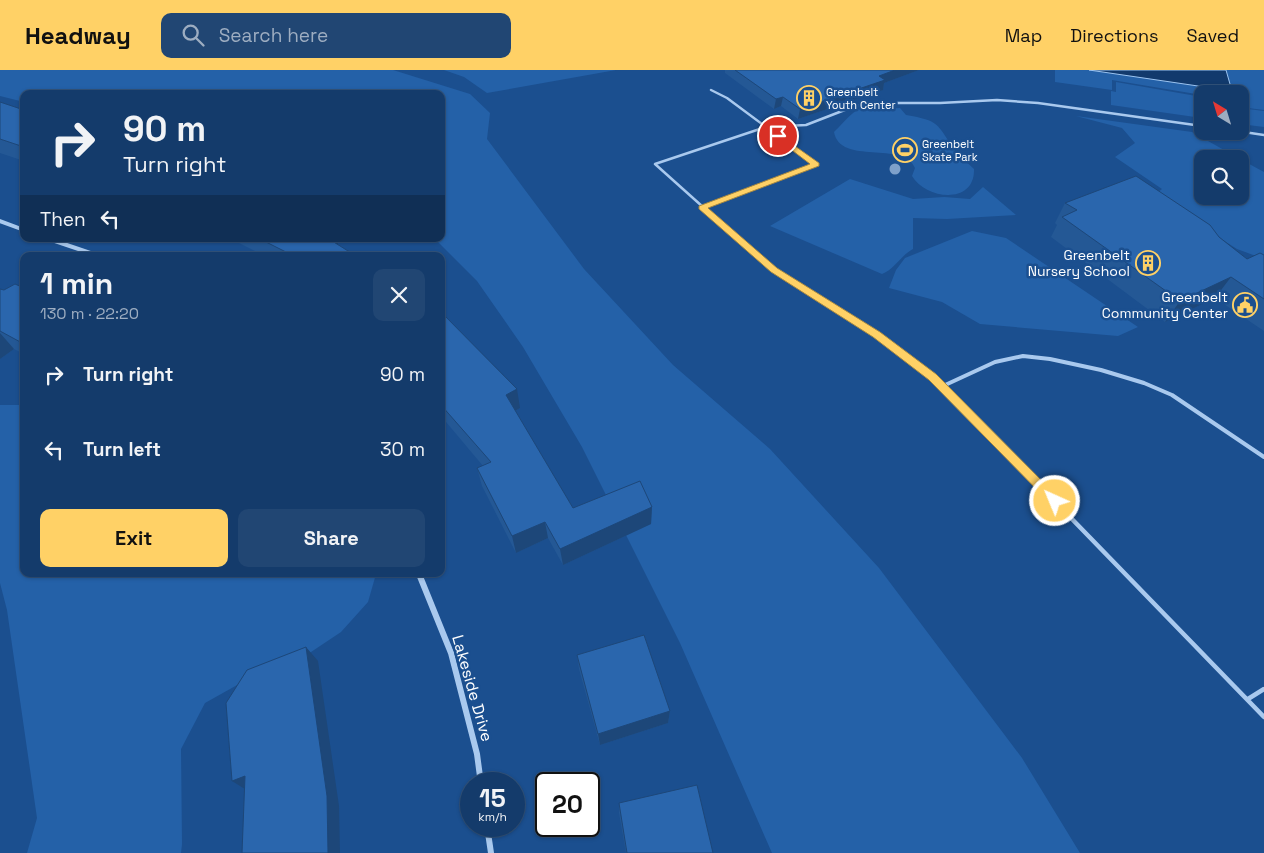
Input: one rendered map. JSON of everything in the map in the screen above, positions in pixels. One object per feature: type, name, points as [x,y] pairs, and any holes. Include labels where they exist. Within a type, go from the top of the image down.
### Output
[{"type":"street","points":[[0,221],[20,228]]},
{"type":"street","points":[[58,242],[88,252]]},
{"type":"street","name":"Lakeside Drive","points":[[420,577],[451,653],[477,754],[479,772]]},
{"type":"street","points":[[489,837],[491,853]]},
{"type":"lane","points":[[702,207],[816,164],[726,98],[711,90]]},
{"type":"lane","points":[[1194,125],[997,100],[918,104],[872,103],[855,106],[806,125],[766,127],[655,164],[774,270],[876,334],[943,386],[1264,717]]},
{"type":"lane","points":[[1249,133],[1264,135]]},
{"type":"lane","points":[[943,386],[995,362],[1023,356],[1050,359],[1093,368],[1144,383],[1172,395],[1264,457]]},
{"type":"lane","points":[[1248,700],[1264,689]]},
{"type":"shaded area","points":[[0,70],[393,70],[470,94],[490,113],[487,139],[584,269],[673,365],[770,449],[879,568],[1022,758],[1080,853],[772,853],[680,643],[582,447],[523,347],[477,281],[438,242],[445,242],[445,90],[20,90],[20,101],[0,96]]},
{"type":"shaded area","points":[[444,70],[616,70],[487,93],[464,77]]},
{"type":"shaded area","points":[[1055,70],[1264,70],[1264,110],[1249,108],[1249,85],[1194,85],[1194,94],[1112,80],[1112,90],[1055,82]]},
{"type":"shaded area","points":[[1089,70],[1226,70],[1230,85],[1194,85]]},
{"type":"shaded area","points":[[1116,82],[1194,96],[1194,117],[1111,105],[1111,91],[1116,92]]},
{"type":"shaded area","name":"Greenbelt Skate Park","points":[[872,105],[886,109],[900,108],[906,115],[925,119],[936,124],[956,152],[974,169],[972,181],[967,189],[958,194],[948,195],[927,190],[918,184],[912,176],[915,168],[909,160],[899,155],[859,151],[848,148],[839,142],[834,132],[856,111]]},
{"type":"shaded area","points":[[1249,109],[1264,111],[1264,127],[1249,125]]},
{"type":"shaded area","points":[[1076,116],[1192,132],[1194,133],[1194,140],[1206,140],[1224,150],[1194,150],[1194,205],[1249,205],[1249,164],[1264,172],[1264,259],[1237,249],[1153,196],[1162,189],[1115,157],[1135,143],[1122,128]]},
{"type":"shaded area","points":[[850,179],[913,199],[944,197],[970,199],[983,187],[1016,215],[947,219],[913,218],[913,249],[891,269],[882,274],[770,226]]},
{"type":"shaded area","points":[[972,231],[1006,238],[1138,327],[1118,336],[980,324],[942,302],[889,288],[896,270],[905,258]]},
{"type":"shaded area","points":[[0,405],[20,405],[20,577],[375,577],[368,602],[341,632],[308,654],[255,675],[205,703],[181,749],[181,853],[27,853],[37,818],[7,610],[0,583]]},
{"type":"building","name":"Greenbelt Youth Center","points":[[735,70],[895,70],[879,76],[885,80],[800,109],[783,97],[776,99]]},
{"type":"building","points":[[0,102],[20,109],[20,146],[0,139]]},
{"type":"building","points":[[1136,176],[1210,225],[1219,237],[1247,259],[1260,253],[1264,255],[1264,299],[1231,277],[1180,301],[1062,217],[1077,210],[1065,203]]},
{"type":"building","points":[[266,242],[334,242],[350,252],[286,252]]},
{"type":"building","points":[[15,284],[20,286],[20,342],[0,331],[0,289],[4,290]]},
{"type":"building","points":[[445,316],[517,389],[506,395],[573,508],[640,481],[652,507],[560,549],[545,522],[512,536],[477,468],[491,462],[445,410]]},
{"type":"building","points":[[644,635],[670,711],[598,734],[577,655]]},
{"type":"building","points":[[306,647],[327,796],[328,853],[242,853],[245,776],[232,781],[226,703],[247,670]]},
{"type":"building","points":[[697,785],[713,853],[627,853],[619,803]]},
{"type":"place","name":"Greenbelt Youth Center","points":[[809,98]]},
{"type":"place","name":"Greenbelt Skate Park","points":[[905,150]]},
{"type":"place","name":"Greenbelt Nursery School","points":[[1148,263]]},
{"type":"place","name":"Greenbelt Community Center","points":[[1245,305]]},
{"type":"route","points":[[778,136],[816,164],[702,207],[774,270],[799,288],[876,334],[933,377],[1055,501]]}]
